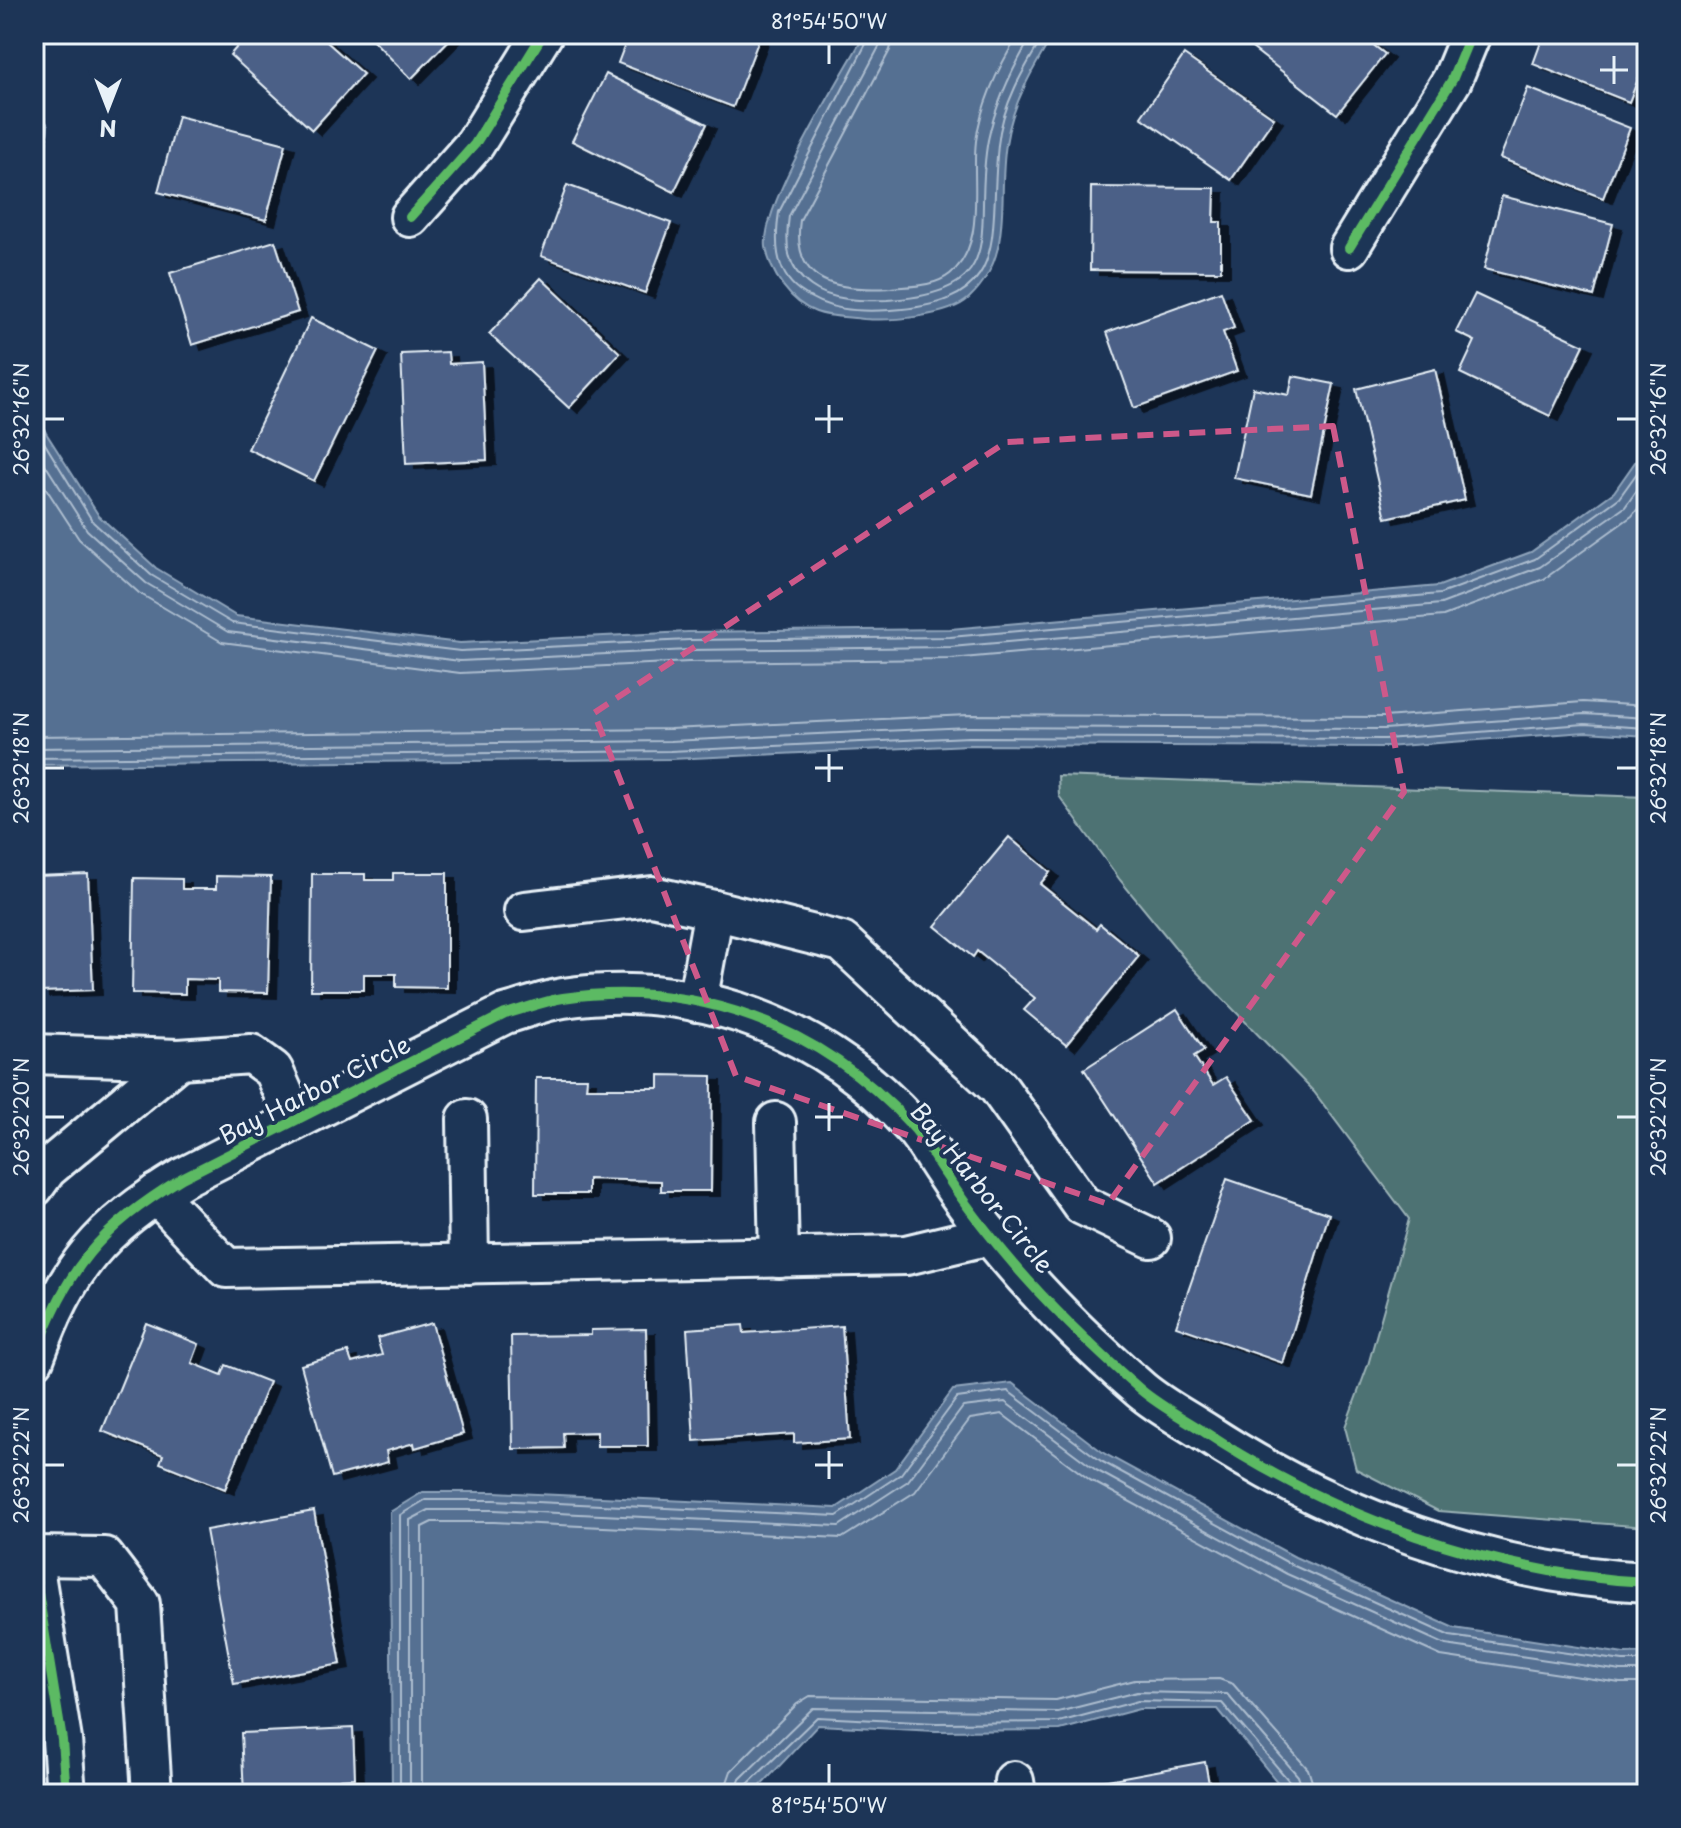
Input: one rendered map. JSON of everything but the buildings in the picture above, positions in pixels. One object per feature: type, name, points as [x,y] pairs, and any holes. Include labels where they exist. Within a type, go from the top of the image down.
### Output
[{"type":"street","points":[[410,217],[475,144],[543,34]]},
{"type":"street","points":[[1349,248],[1452,80],[1471,34]]},
{"type":"street","points":[[524,911],[652,896],[842,942],[998,1087],[1082,1205],[1151,1238]]},
{"type":"street","points":[[697,1002],[714,910]]},
{"type":"street","name":"Bay Harbor Circle","points":[[34,1359],[62,1289],[91,1247],[132,1209],[156,1194],[505,1014],[576,997],[632,994],[697,1002],[754,1016],[813,1042],[868,1082],[914,1127],[990,1235],[1081,1334],[1145,1393],[1222,1444],[1307,1492],[1391,1527],[1478,1554],[1548,1571],[1647,1582]]},
{"type":"street","points":[[34,1054],[179,1059],[251,1054],[273,1070],[295,1120]]},
{"type":"street","points":[[34,1187],[47,1169],[179,1059]]},
{"type":"street","points":[[467,1119],[469,1264]]},
{"type":"street","points":[[776,1122],[779,1258]]},
{"type":"street","points":[[156,1194],[226,1268],[906,1255],[990,1235]]},
{"type":"street","points":[[34,1556],[104,1557],[140,1604],[152,1794]]},
{"type":"street","points":[[34,1568],[62,1740],[66,1794]]},
{"type":"highlighted area","points":[[1333,426],[1404,792],[1108,1204],[736,1076],[594,713],[1006,442]]},
{"type":"green space","points":[[1058,776],[1647,797],[1647,1527],[1438,1511],[1356,1469],[1345,1427],[1368,1365],[1409,1219],[1314,1092],[1188,963],[1120,880],[1059,796]]},
{"type":"water","points":[[865,34],[1054,34],[1024,87],[1009,129],[999,245],[993,264],[969,298],[934,314],[875,319],[816,312],[798,302],[783,286],[768,257],[768,227],[776,201],[805,140]]},
{"type":"water","points":[[34,97],[48,126],[34,261]]},
{"type":"water","points":[[34,407],[46,433],[99,516],[156,568],[236,616],[460,643],[688,632],[950,629],[1439,586],[1531,552],[1614,492],[1647,445],[1647,736],[1586,732],[1385,747],[969,745],[671,759],[34,765]]},
{"type":"water","points":[[1012,1383],[1105,1454],[1295,1557],[1454,1628],[1624,1654],[1647,1653],[1647,1794],[1287,1794],[1218,1709],[1139,1709],[1060,1730],[936,1731],[818,1725],[753,1794],[392,1794],[390,1512],[423,1492],[495,1492],[836,1508],[895,1469],[953,1390]]},
{"type":"cycle path","points":[[410,217],[475,144],[543,34]]},
{"type":"cycle path","points":[[1349,248],[1452,80],[1471,34]]},
{"type":"cycle path","points":[[34,1359],[59,1299],[89,1253],[128,1215],[182,1178],[505,1014],[563,998],[612,994],[661,996],[708,1004],[754,1018],[797,1037],[838,1061],[876,1091],[916,1131],[991,1236],[1071,1326],[1148,1396],[1253,1462],[1305,1490],[1415,1536],[1530,1567],[1588,1577],[1647,1582]]},
{"type":"cycle path","points":[[34,1568],[62,1740],[66,1794]]}]
